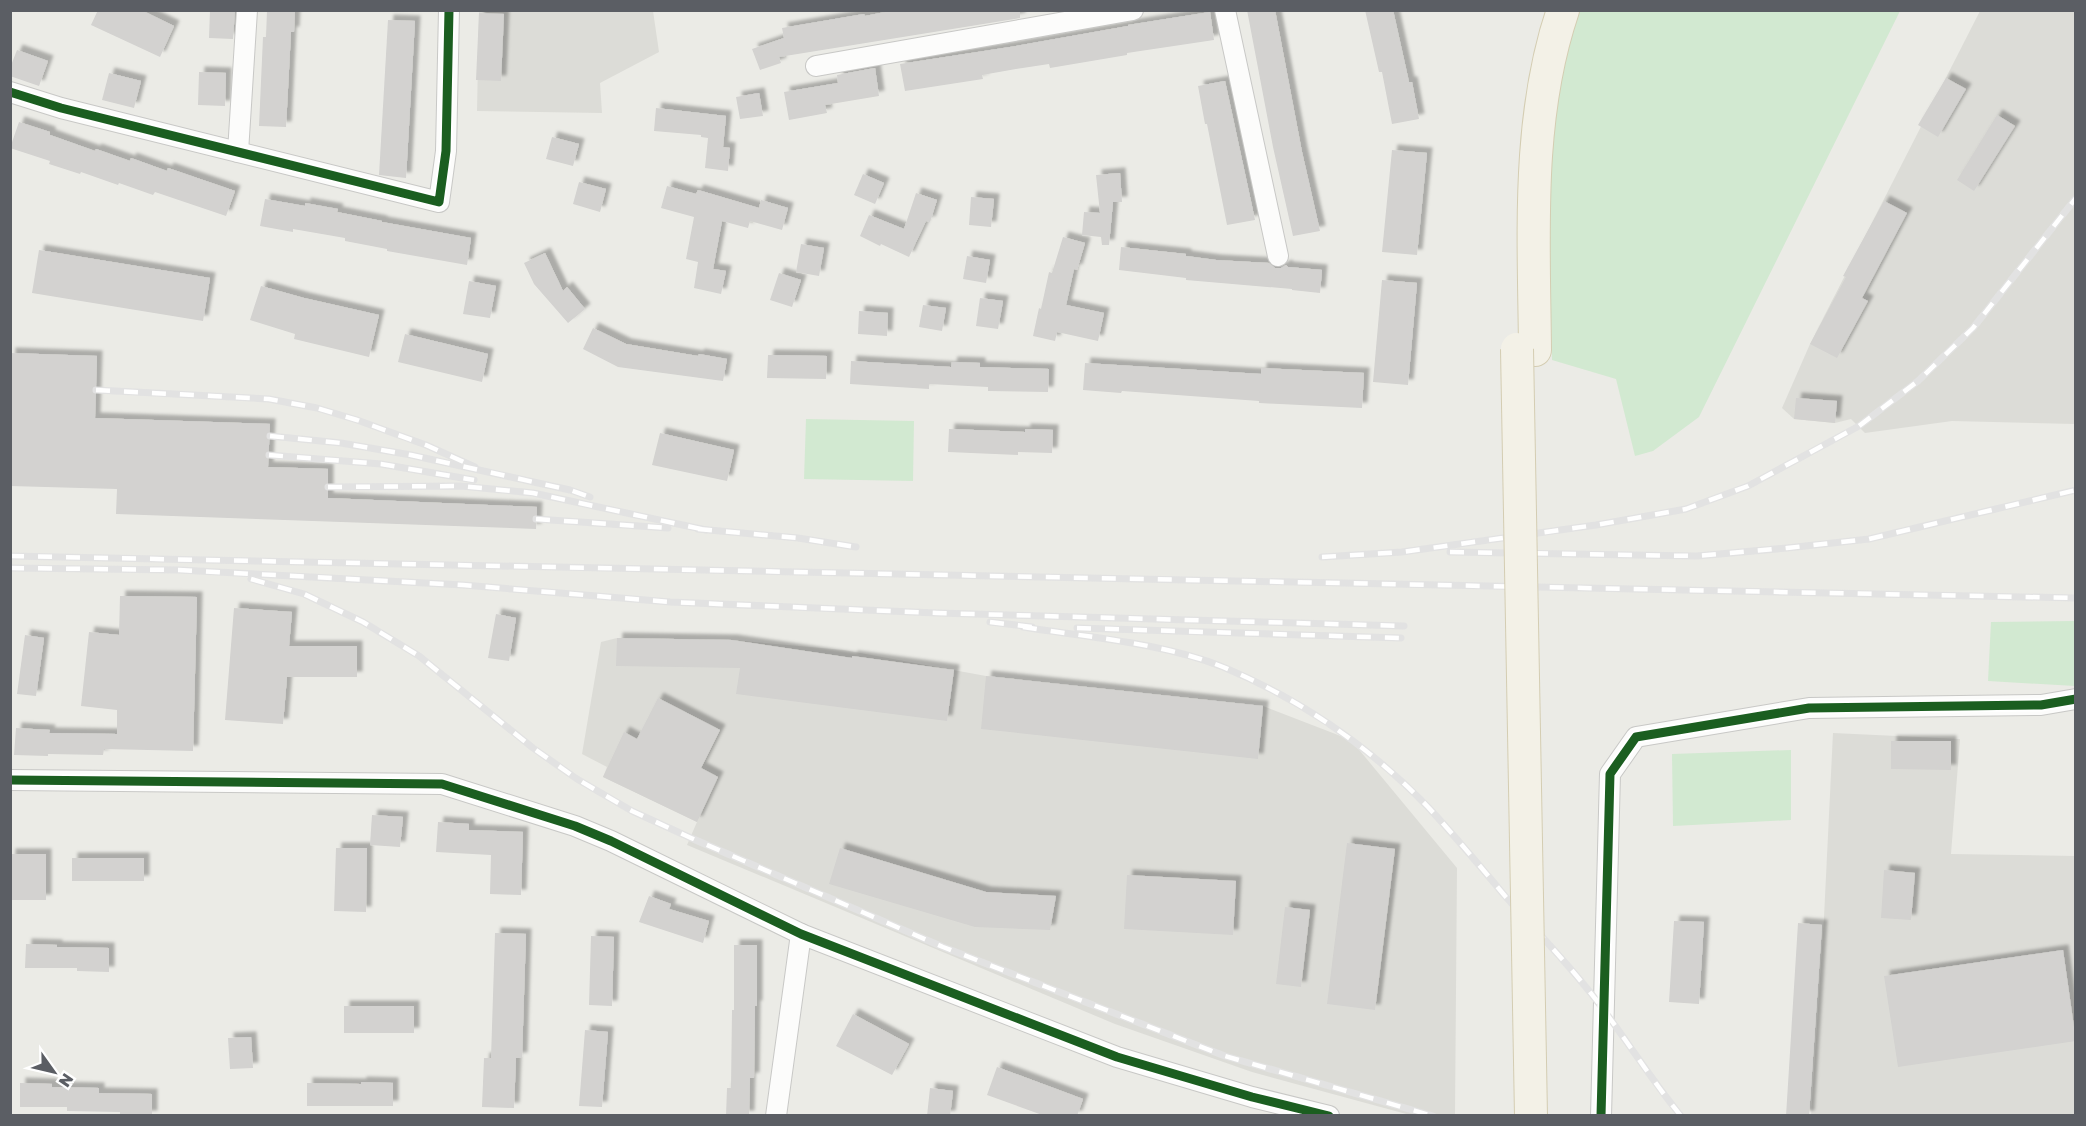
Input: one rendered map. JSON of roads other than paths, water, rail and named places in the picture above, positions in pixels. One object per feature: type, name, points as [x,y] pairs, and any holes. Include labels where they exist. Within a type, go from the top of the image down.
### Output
[{"type":"main road","points":[[1542,10],[1523,93],[1513,159],[1526,350],[1548,1116]]},
{"type":"main road","points":[[1531,1116],[1526,350],[1534,172],[1544,90],[1563,10]]},
{"type":"street","points":[[238,152],[247,10]]},
{"type":"street","points":[[10,92],[60,108],[439,202],[446,151],[448,10]]},
{"type":"street","points":[[816,66],[1133,10]]},
{"type":"street","points":[[1225,10],[1278,256]]},
{"type":"street","points":[[1601,1116],[1610,774],[1636,737],[1809,708],[2041,705],[2076,699]]},
{"type":"street","points":[[10,780],[442,784],[575,826],[611,841],[801,934],[1117,1058],[1252,1097],[1329,1116]]},
{"type":"street","points":[[776,1116],[801,934]]},
{"type":"railway","points":[[1322,557],[1402,552],[1596,525],[1686,509],[1748,486],[1859,426],[1918,381],[1973,328],[2076,198]]},
{"type":"railway","points":[[96,390],[269,399],[317,408],[426,445],[475,467]]},
{"type":"railway","points":[[270,436],[341,443],[411,455],[570,490],[590,497]]},
{"type":"railway","points":[[269,455],[381,464],[474,480]]},
{"type":"railway","points":[[328,487],[461,486],[533,493],[706,530]]},
{"type":"railway","points":[[1450,552],[1697,556],[1787,548],[1869,539],[2076,490]]},
{"type":"railway","points":[[536,519],[668,528]]},
{"type":"railway","points":[[698,529],[798,538],[856,547]]},
{"type":"railway","points":[[10,556],[2076,598]]},
{"type":"railway","points":[[10,568],[179,570],[463,585],[670,602],[937,613],[1404,626]]},
{"type":"railway","points":[[251,579],[304,594],[363,622],[419,656],[533,748],[577,779],[632,811],[691,838],[943,947],[1225,1056],[1433,1116]]},
{"type":"railway","points":[[990,622],[1032,627]]},
{"type":"railway","points":[[1023,627],[1150,646],[1200,659],[1252,680],[1333,726],[1406,785],[1458,840],[1570,968],[1681,1116]]},
{"type":"railway","points":[[1077,628],[1401,638]]}]
